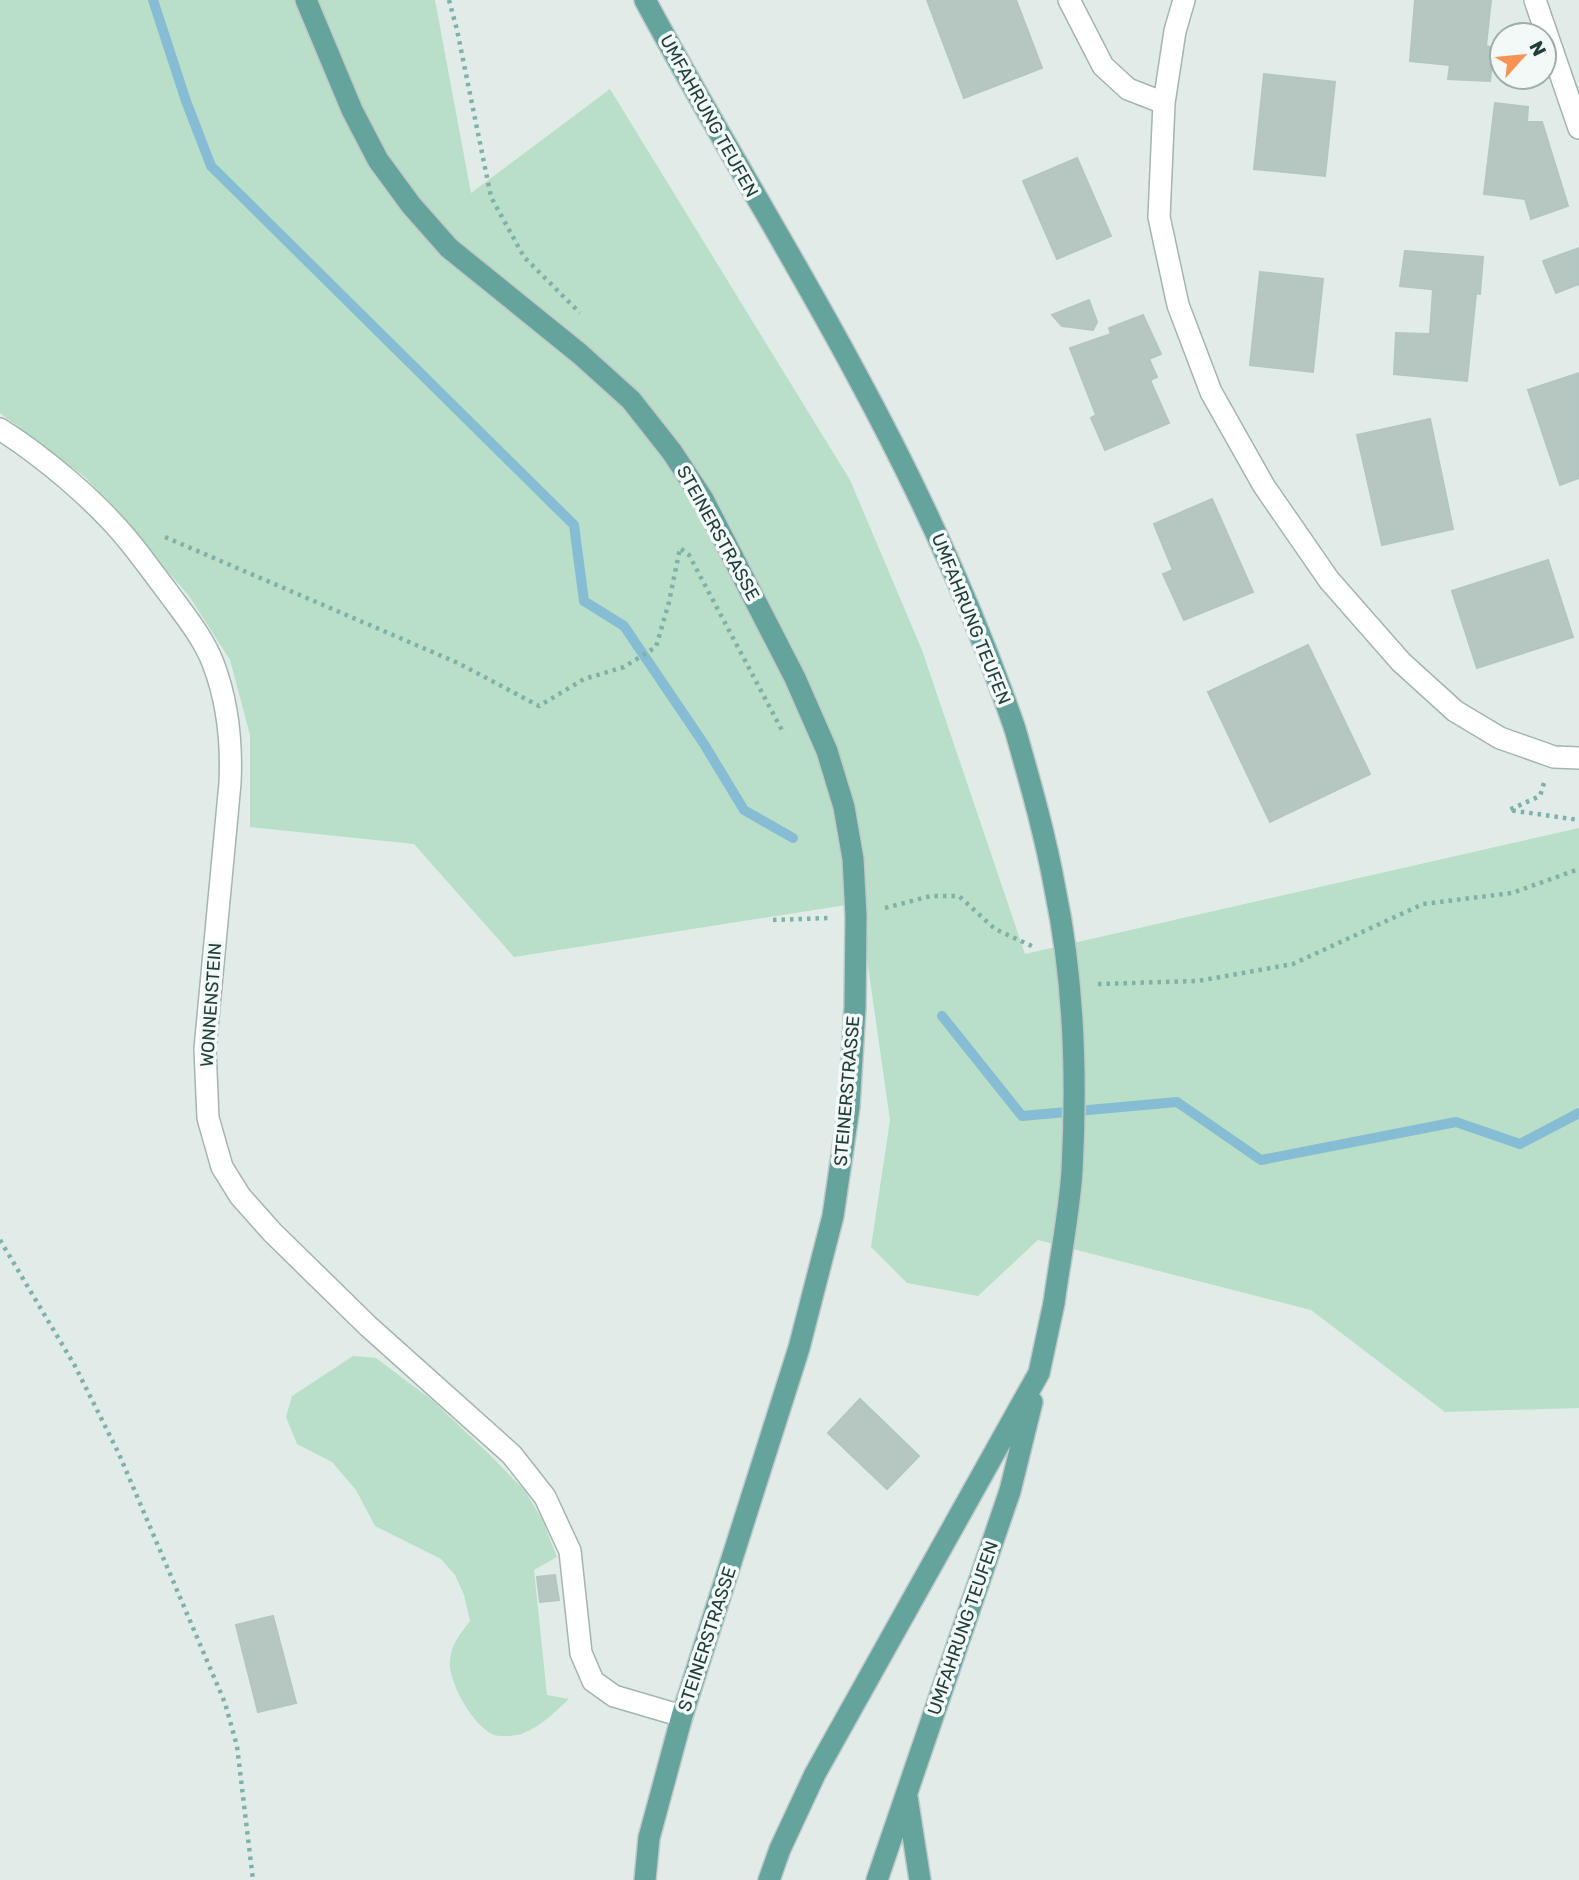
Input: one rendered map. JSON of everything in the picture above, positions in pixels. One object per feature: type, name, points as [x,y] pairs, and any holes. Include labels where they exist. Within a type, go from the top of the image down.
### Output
[{"type":"main road","name":"STEINERSTRASSE","points":[[306,0],[352,110],[378,160],[411,205],[449,248],[580,354],[631,400],[672,452],[703,499],[795,678],[827,751],[844,807],[853,859],[856,916],[855,1008],[849,1107],[833,1216],[799,1348],[682,1716],[649,1838],[645,1880]]},
{"type":"main road","name":"UMFAHRUNG TEUFEN","points":[[645,0],[854,369],[947,556],[988,653],[1015,729],[1038,808],[1056,892],[1069,984],[1073,1083],[1072,1172],[1054,1303],[1010,1491],[877,1880]]},
{"type":"main road","points":[[769,1880],[780,1849],[816,1774],[1039,1373]]},
{"type":"main road","points":[[906,1794],[920,1880]]},
{"type":"street","points":[[1069,0],[1103,66],[1128,89],[1164,103]]},
{"type":"street","points":[[1184,0],[1175,31],[1164,103],[1159,217],[1178,305],[1211,392],[1264,486],[1329,580],[1401,662],[1455,711],[1500,738],[1554,757],[1579,758]]},
{"type":"street","points":[[1535,0],[1579,128]]},
{"type":"street","name":"WONNENSTEIN","points":[[0,429],[28,446],[127,538],[184,614],[212,660],[225,699],[232,746],[230,783],[205,1049],[208,1118],[222,1167],[240,1196],[272,1232],[368,1326],[512,1455],[545,1497],[570,1551],[581,1653],[593,1681],[614,1696],[682,1716]]},
{"type":"path","points":[[449,0],[491,197],[524,257],[574,305],[587,322],[589,340],[580,354]]},
{"type":"path","points":[[127,538],[157,534],[458,663],[540,706],[584,679],[624,667],[656,647],[680,548],[689,555],[784,734],[800,749],[827,751]]},
{"type":"path","points":[[1554,757],[1539,796],[1509,810],[1579,820]]},
{"type":"path","points":[[1087,978],[1098,984],[1198,981],[1293,964],[1423,904],[1512,893],[1579,869]]},
{"type":"path","points":[[773,920],[856,916],[931,896],[959,896],[995,929],[1042,951]]},
{"type":"path","points":[[0,1240],[75,1366],[119,1454],[225,1703],[237,1746],[253,1880]]},
{"type":"green space","points":[[0,0],[435,0],[471,193],[610,89],[850,480],[922,650],[1025,954],[1579,828],[1579,1408],[1445,1412],[1311,1310],[1038,1240],[978,1296],[907,1283],[871,1247],[890,1120],[859,903],[514,957],[414,844],[250,827],[250,735],[230,660],[189,596],[86,478],[0,413]]},
{"type":"green space","points":[[353,1356],[376,1358],[432,1400],[525,1491],[542,1519],[557,1557],[534,1570],[547,1695],[569,1699],[528,1731],[511,1736],[494,1735],[470,1713],[457,1690],[450,1668],[451,1653],[457,1638],[470,1621],[464,1595],[455,1575],[441,1559],[375,1526],[356,1490],[332,1462],[297,1444],[286,1417],[292,1396]]},
{"type":"building","points":[[927,0],[1016,0],[1042,68],[964,98]]},
{"type":"building","points":[[1415,0],[1491,0],[1486,46],[1488,81],[1448,79],[1450,65],[1410,61]]},
{"type":"building","points":[[1264,74],[1335,82],[1325,176],[1254,169]]},
{"type":"building","points":[[1495,103],[1528,107],[1527,122],[1542,122],[1568,206],[1531,219],[1525,199],[1484,194]]},
{"type":"building","points":[[1077,158],[1111,236],[1057,259],[1023,181]]},
{"type":"building","points":[[1579,248],[1579,284],[1556,293],[1543,261]]},
{"type":"building","points":[[1405,251],[1483,257],[1480,294],[1400,286]]},
{"type":"building","points":[[1260,272],[1323,279],[1313,372],[1250,365]]},
{"type":"building","points":[[1433,289],[1476,294],[1467,381],[1394,374],[1396,333],[1430,334]]},
{"type":"building","points":[[1089,300],[1097,322],[1093,330],[1062,326],[1052,315]]},
{"type":"building","points":[[1143,315],[1161,354],[1149,359],[1157,377],[1150,380],[1169,423],[1105,450],[1091,418],[1096,415],[1070,348],[1111,334],[1109,328]]},
{"type":"building","points":[[1579,373],[1579,478],[1560,485],[1528,390]]},
{"type":"building","points":[[1430,419],[1453,529],[1382,545],[1357,435]]},
{"type":"building","points":[[1212,499],[1253,592],[1184,620],[1163,574],[1173,570],[1154,524]]},
{"type":"building","points":[[1548,560],[1573,637],[1477,668],[1452,591]]},
{"type":"building","points":[[1308,645],[1370,774],[1270,822],[1208,692]]},
{"type":"building","points":[[860,1399],[919,1456],[887,1489],[828,1433]]},
{"type":"building","points":[[555,1575],[559,1600],[540,1602],[537,1577]]},
{"type":"building","points":[[273,1616],[296,1703],[258,1712],[236,1625]]},
{"type":"waterway","points":[[153,0],[186,101],[211,166],[574,525],[584,601],[624,626],[704,744],[744,810],[793,838]]},
{"type":"waterway","points":[[942,1016],[1022,1116],[1177,1102],[1261,1160],[1456,1122],[1520,1144],[1579,1113]]}]
